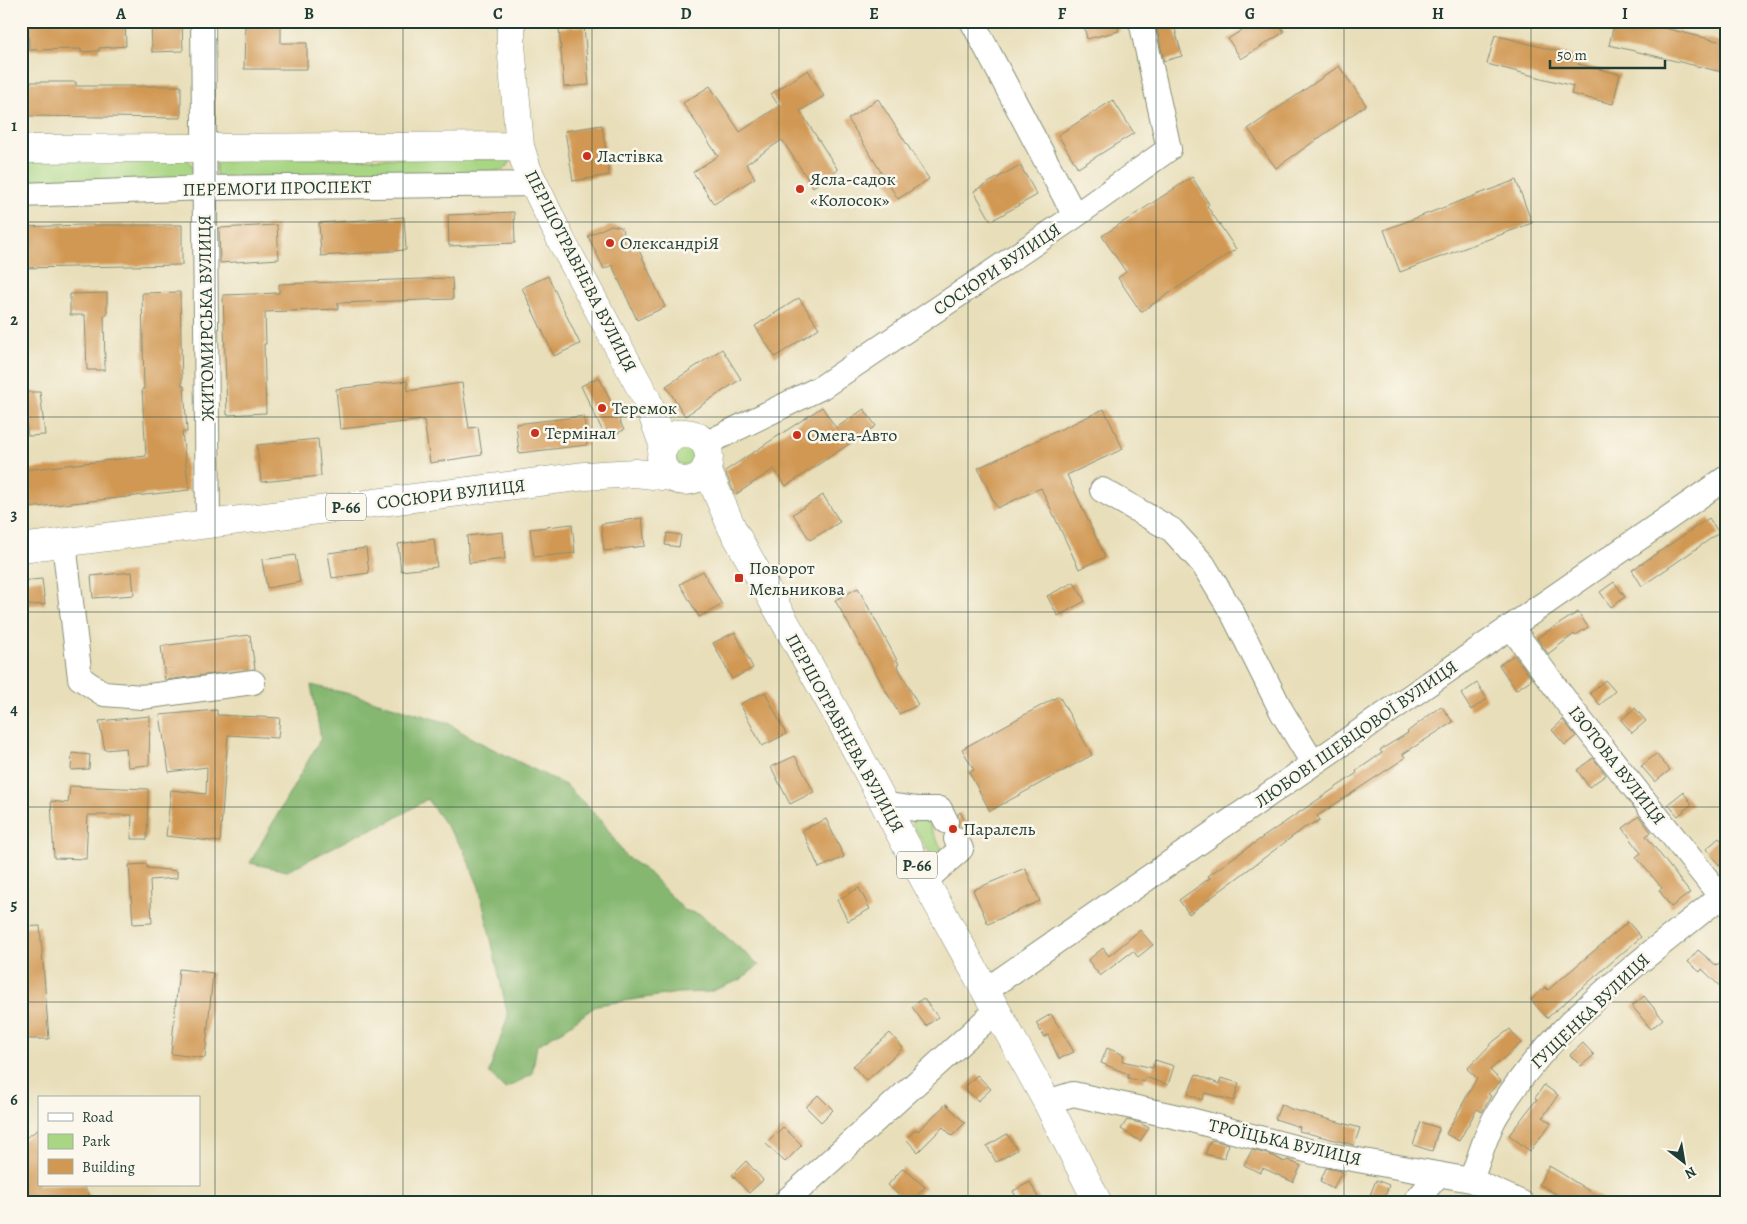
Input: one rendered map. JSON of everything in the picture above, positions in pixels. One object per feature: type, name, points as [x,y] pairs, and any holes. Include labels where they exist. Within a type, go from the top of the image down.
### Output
[{"type":"main road","name":"ПЕРШОТРАВНЕВА ВУЛИЦЯ","points":[[511,21],[511,45],[520,146],[533,184],[560,240],[648,400],[664,447],[661,460],[667,473],[732,528]]},
{"type":"main road","points":[[21,149],[520,146]]},
{"type":"main road","name":"ПЕРШОТРАВНЕВА ВУЛИЦЯ","points":[[648,400],[703,450],[732,528],[886,806],[1046,1102],[1090,1200]]},
{"type":"main road","points":[[664,447],[668,441],[679,434],[693,435],[703,450],[694,479],[675,478]]},
{"type":"main road","name":"СОСЮРИ ВУЛИЦЯ","points":[[21,548],[208,526],[585,476],[635,473],[675,478]]},
{"type":"street","name":"ЖИТОМИРСЬКА ВУЛИЦЯ","points":[[203,21],[208,526]]},
{"type":"street","points":[[972,21],[1075,216]]},
{"type":"street","name":"СОСЮРИ ВУЛИЦЯ","points":[[703,450],[822,387],[1075,216],[1170,149],[1140,21]]},
{"type":"street","name":"ПЕРЕМОГИ ПРОСПЕКТ","points":[[21,195],[205,188],[533,184]]},
{"type":"street","name":"ЛЮБОВІ ШЕВЦОВОЇ ВУЛИЦЯ","points":[[784,1203],[991,1000],[1314,763],[1726,478]]},
{"type":"street","points":[[1102,490],[1172,530],[1203,564],[1233,614],[1282,712],[1314,763]]},
{"type":"street","points":[[64,543],[80,678],[104,694],[142,697],[253,682]]},
{"type":"street","name":"ІЗОТОВА ВУЛИЦЯ","points":[[1511,627],[1574,712],[1724,897]]},
{"type":"street","points":[[886,806],[917,810],[940,809],[961,849],[925,881]]},
{"type":"street","name":"ГУЩЕНКА ВУЛИЦЯ","points":[[1471,1180],[1495,1118],[1534,1060],[1621,977],[1724,897]]},
{"type":"street","name":"ТРОЇЦЬКА ВУЛИЦЯ","points":[[1046,1102],[1073,1094],[1187,1119],[1313,1152],[1471,1180],[1522,1203]]},
{"type":"street","points":[[1414,1203],[1439,1174]]},
{"type":"green space","points":[[21,155],[187,159],[193,167],[193,174],[187,180],[21,188]]},
{"type":"green space","points":[[216,158],[510,159],[510,163],[502,171],[230,180],[216,175]]},
{"type":"green space","points":[[684,447],[690,450],[693,456],[690,462],[684,465],[678,462],[675,456],[678,450]]},
{"type":"green space","points":[[311,685],[358,696],[448,723],[473,739],[567,786],[602,821],[625,856],[649,873],[684,910],[701,915],[759,965],[740,980],[709,992],[678,993],[597,1005],[563,1030],[537,1045],[532,1074],[505,1089],[489,1072],[508,1016],[479,887],[463,849],[427,799],[391,821],[355,836],[287,871],[250,863],[321,738]]},
{"type":"green space","points":[[925,818],[943,851],[933,858],[912,824],[912,820]]},
{"type":"building","points":[[28,21],[125,21],[126,46],[99,48],[99,51],[81,52],[81,49],[29,50]]},
{"type":"building","points":[[151,21],[182,21],[183,51],[152,52]]},
{"type":"building","points":[[245,21],[281,21],[281,43],[307,43],[307,69],[244,69]]},
{"type":"building","points":[[1083,21],[1116,21],[1119,31],[1087,39]]},
{"type":"building","points":[[1155,21],[1173,21],[1182,56],[1164,61]]},
{"type":"building","points":[[1256,21],[1278,21],[1284,32],[1241,59],[1228,39]]},
{"type":"building","points":[[1615,21],[1636,21],[1726,43],[1726,73],[1609,45]]},
{"type":"building","points":[[584,26],[589,85],[564,87],[559,28]]},
{"type":"building","points":[[1495,35],[1579,57],[1578,64],[1620,74],[1613,104],[1571,94],[1573,86],[1487,64]]},
{"type":"building","points":[[1339,66],[1366,105],[1276,168],[1248,129]]},
{"type":"building","points":[[808,70],[824,96],[800,111],[838,170],[813,187],[782,140],[746,164],[755,178],[714,204],[693,172],[718,156],[683,103],[710,86],[740,132],[779,106],[771,94]]},
{"type":"building","points":[[27,82],[76,82],[76,86],[181,86],[181,118],[27,116]]},
{"type":"building","points":[[878,99],[929,179],[898,199],[848,119]]},
{"type":"building","points":[[1113,100],[1134,133],[1078,168],[1058,135]]},
{"type":"building","points":[[602,125],[609,175],[573,181],[565,131]]},
{"type":"building","points":[[1020,165],[1037,195],[991,221],[974,191]]},
{"type":"building","points":[[1192,177],[1209,204],[1207,206],[1236,249],[1141,312],[1118,278],[1126,272],[1102,236]]},
{"type":"building","points":[[1516,180],[1532,223],[1400,272],[1384,230]]},
{"type":"building","points":[[514,212],[515,243],[449,246],[448,215]]},
{"type":"building","points":[[404,217],[406,250],[321,256],[319,223]]},
{"type":"building","points":[[182,225],[182,265],[21,268],[21,227]]},
{"type":"building","points":[[277,225],[279,259],[220,263],[219,228]]},
{"type":"building","points":[[611,225],[621,227],[632,250],[638,248],[665,307],[637,320],[612,265],[604,269],[588,236]]},
{"type":"building","points":[[548,276],[580,344],[554,356],[522,288]]},
{"type":"building","points":[[452,278],[453,299],[338,303],[338,309],[265,312],[266,413],[227,415],[223,295],[279,293],[279,284]]},
{"type":"building","points":[[180,292],[182,386],[184,386],[187,432],[182,432],[189,490],[28,508],[23,470],[146,456],[142,389],[144,389],[142,293]]},
{"type":"building","points":[[107,293],[107,315],[104,315],[105,370],[87,370],[85,315],[70,315],[70,294]]},
{"type":"building","points":[[799,298],[819,328],[775,357],[755,326]]},
{"type":"building","points":[[722,349],[741,379],[685,416],[666,386]]},
{"type":"building","name":"Теремок","points":[[599,377],[624,430],[606,438],[581,386]]},
{"type":"building","points":[[407,381],[408,391],[462,383],[469,428],[478,427],[482,455],[430,463],[424,420],[340,429],[336,389]]},
{"type":"building","points":[[22,392],[40,392],[45,435],[28,436]]},
{"type":"building","points":[[822,407],[836,428],[864,409],[876,426],[786,486],[774,469],[735,495],[725,471]]},
{"type":"building","points":[[1104,409],[1123,449],[1067,475],[1105,557],[1079,569],[1041,488],[997,508],[978,468]]},
{"type":"building","points":[[584,416],[587,445],[519,453],[516,424]]},
{"type":"building","points":[[318,439],[321,476],[261,482],[257,445]]},
{"type":"building","points":[[823,495],[840,522],[810,540],[793,514]]},
{"type":"building","points":[[642,518],[645,546],[604,551],[601,524]]},
{"type":"building","points":[[1709,518],[1719,533],[1642,586],[1632,570]]},
{"type":"building","points":[[572,524],[575,553],[534,557],[530,529]]},
{"type":"building","points":[[503,532],[505,559],[469,563],[467,536]]},
{"type":"building","points":[[667,533],[681,535],[679,547],[665,545]]},
{"type":"building","points":[[434,539],[437,567],[401,571],[398,544]]},
{"type":"building","points":[[366,548],[369,573],[332,578],[328,553]]},
{"type":"building","points":[[295,555],[300,582],[267,588],[262,560]]},
{"type":"building","points":[[703,571],[722,605],[699,617],[680,584]]},
{"type":"building","points":[[132,572],[134,595],[93,598],[91,576]]},
{"type":"building","points":[[42,579],[45,604],[21,606],[21,581]]},
{"type":"building","points":[[1074,582],[1085,601],[1058,616],[1047,596]]},
{"type":"building","points":[[1614,582],[1625,597],[1611,607],[1600,592]]},
{"type":"building","points":[[858,588],[899,664],[897,665],[918,705],[899,714],[835,600]]},
{"type":"building","points":[[1578,612],[1588,627],[1575,636],[1574,634],[1548,654],[1537,638]]},
{"type":"building","points":[[735,632],[753,668],[732,679],[713,643]]},
{"type":"building","points":[[250,635],[255,669],[165,680],[161,646]]},
{"type":"building","points":[[1514,655],[1532,679],[1516,690],[1499,665]]},
{"type":"building","points":[[1605,680],[1615,691],[1600,705],[1590,693]]},
{"type":"building","points":[[1477,683],[1487,699],[1471,710],[1461,694]]},
{"type":"building","points":[[765,692],[786,734],[762,746],[740,704]]},
{"type":"building","points":[[1059,696],[1092,755],[990,811],[969,772],[974,770],[962,749]]},
{"type":"building","points":[[1441,706],[1453,722],[1403,754],[1405,758],[1317,816],[1320,820],[1304,828],[1189,914],[1179,900],[1210,878],[1208,876],[1357,773],[1356,771],[1382,753],[1380,750],[1408,733]]},
{"type":"building","points":[[1635,708],[1646,721],[1632,733],[1621,720]]},
{"type":"building","points":[[217,710],[217,715],[280,718],[278,738],[228,735],[220,842],[166,836],[171,790],[206,794],[207,767],[169,772],[160,715]]},
{"type":"building","points":[[150,716],[149,765],[128,767],[126,748],[105,750],[99,721]]},
{"type":"building","points":[[1563,720],[1576,736],[1565,745],[1552,730]]},
{"type":"building","points":[[72,753],[90,755],[89,769],[71,770]]},
{"type":"building","points":[[1656,754],[1670,770],[1655,782],[1641,766]]},
{"type":"building","points":[[795,756],[814,792],[790,804],[771,767]]},
{"type":"building","points":[[1593,758],[1606,775],[1589,787],[1577,770]]},
{"type":"building","points":[[70,786],[148,789],[147,839],[131,839],[132,815],[88,815],[86,859],[54,858],[51,801],[68,803]]},
{"type":"building","points":[[1683,792],[1692,804],[1678,816],[1668,804]]},
{"type":"building","points":[[960,812],[971,831],[968,833],[958,826],[958,814]]},
{"type":"building","points":[[1639,816],[1651,832],[1646,836],[1690,893],[1671,907],[1659,890],[1662,888],[1636,857],[1641,853],[1623,828]]},
{"type":"building","points":[[826,819],[844,857],[819,868],[802,830]]},
{"type":"building","points":[[1719,838],[1726,846],[1726,859],[1719,865],[1706,849]]},
{"type":"building","points":[[147,864],[147,868],[177,871],[177,878],[150,880],[152,923],[133,924],[129,865]]},
{"type":"building","points":[[1025,868],[1040,901],[988,924],[973,890]]},
{"type":"building","points":[[859,888],[870,909],[848,921],[837,900]]},
{"type":"building","points":[[1628,922],[1641,937],[1547,1018],[1531,1000],[1545,987],[1548,990]]},
{"type":"building","points":[[40,926],[49,1039],[21,1039],[21,927]]},
{"type":"building","points":[[1140,930],[1153,945],[1138,957],[1133,951],[1100,976],[1088,960],[1103,948],[1109,956]]},
{"type":"building","points":[[1698,950],[1717,966],[1726,957],[1726,992],[1702,969],[1700,972],[1688,962]]},
{"type":"building","points":[[179,969],[213,973],[205,1058],[171,1054]]},
{"type":"building","points":[[1644,996],[1663,1019],[1651,1029],[1632,1006]]},
{"type":"building","points":[[923,998],[938,1017],[926,1026],[912,1007]]},
{"type":"building","points":[[1051,1014],[1074,1052],[1059,1059],[1048,1035],[1044,1037],[1036,1023]]},
{"type":"building","points":[[1510,1029],[1521,1043],[1490,1070],[1501,1081],[1488,1094],[1491,1096],[1482,1112],[1477,1109],[1459,1141],[1446,1134],[1477,1078],[1467,1069],[1494,1041]]},
{"type":"building","points":[[890,1033],[903,1048],[866,1081],[853,1066]]},
{"type":"building","points":[[1583,1043],[1594,1055],[1581,1066],[1570,1055]]},
{"type":"building","points":[[1107,1048],[1124,1055],[1122,1061],[1153,1068],[1155,1060],[1174,1066],[1168,1085],[1145,1077],[1144,1082],[1128,1078],[1128,1074],[1101,1063]]},
{"type":"building","points":[[1196,1074],[1219,1084],[1221,1078],[1239,1083],[1234,1101],[1205,1093],[1202,1100],[1188,1094]]},
{"type":"building","points":[[977,1075],[991,1089],[978,1101],[964,1088]]},
{"type":"building","points":[[1544,1085],[1558,1095],[1543,1117],[1551,1123],[1530,1151],[1509,1135],[1537,1099],[1535,1098]]},
{"type":"building","points":[[818,1095],[833,1110],[821,1122],[806,1107]]},
{"type":"building","points":[[946,1104],[965,1123],[952,1136],[943,1127],[918,1152],[906,1139],[916,1129],[918,1131]]},
{"type":"building","points":[[1281,1104],[1291,1109],[1360,1128],[1354,1145],[1299,1131],[1300,1127],[1275,1119]]},
{"type":"building","points":[[1127,1120],[1140,1123],[1149,1128],[1140,1141],[1121,1129]]},
{"type":"building","points":[[1421,1122],[1439,1128],[1432,1151],[1413,1145]]},
{"type":"building","points":[[783,1127],[802,1145],[785,1162],[766,1144]]},
{"type":"building","points":[[38,1130],[38,1186],[84,1186],[94,1203],[24,1203],[21,1198],[21,1141]]},
{"type":"building","points":[[1007,1134],[1017,1150],[996,1162],[987,1146]]},
{"type":"building","points":[[1211,1140],[1229,1144],[1224,1159],[1205,1154]]},
{"type":"building","points":[[1252,1150],[1274,1156],[1284,1162],[1288,1160],[1301,1166],[1293,1182],[1263,1168],[1260,1173],[1244,1165]]},
{"type":"building","points":[[746,1161],[763,1180],[749,1193],[732,1175]]},
{"type":"building","points":[[1549,1166],[1608,1203],[1571,1203],[1539,1184]]},
{"type":"building","points":[[903,1168],[925,1187],[910,1203],[907,1203],[888,1185]]},
{"type":"building","points":[[1326,1168],[1342,1171],[1333,1189],[1320,1182]]},
{"type":"building","points":[[1376,1180],[1389,1185],[1384,1200],[1370,1195]]},
{"type":"building","points":[[1030,1182],[1041,1203],[1019,1203],[1013,1191]]},
{"type":"place","name":"Ластівка","points":[[587,156]]},
{"type":"place","name":"Ясла-садок «Колосок»","points":[[800,189]]},
{"type":"place","name":"ОлександріЯ","points":[[610,243]]},
{"type":"place","name":"Теремок","points":[[602,408]]},
{"type":"place","name":"Термінал","points":[[535,433]]},
{"type":"place","name":"Омега-Авто","points":[[797,435]]},
{"type":"place","name":"Поворот Мельникова","points":[[739,578]]},
{"type":"place","name":"Паралель","points":[[953,829]]}]
